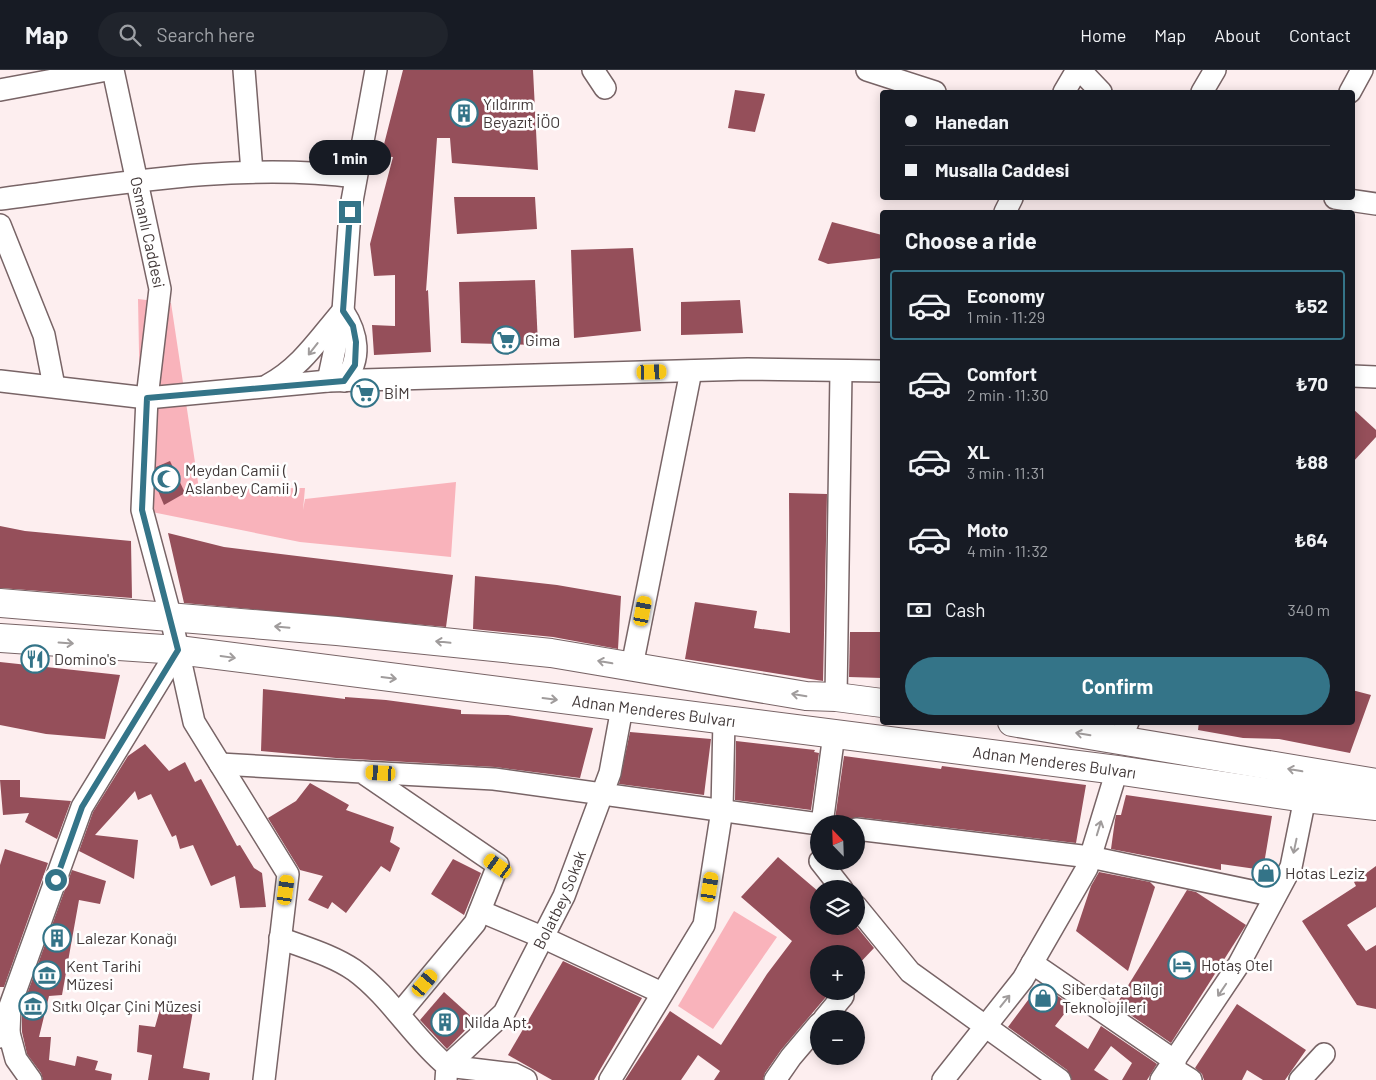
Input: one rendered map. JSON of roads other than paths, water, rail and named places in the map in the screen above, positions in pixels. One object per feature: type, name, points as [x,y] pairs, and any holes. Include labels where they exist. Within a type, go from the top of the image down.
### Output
[{"type":"main road","points":[[0,603],[337,631],[551,653],[806,696],[836,697],[880,703]]},
{"type":"main road","name":"Adnan Menderes Bulvarı","points":[[0,638],[178,650],[1117,770],[1305,798]]},
{"type":"main road","name":"Adnan Menderes Bulvarı","points":[[1046,725],[1124,732],[1343,778],[1376,783]]},
{"type":"main road","points":[[1343,778],[1376,762]]},
{"type":"main road","points":[[1305,798],[1376,806]]},
{"type":"main road","points":[[1305,798],[1347,816],[1376,822]]},
{"type":"street","points":[[0,90],[107,70]]},
{"type":"street","name":"Osmanlı Caddesi","points":[[113,70],[160,289],[147,398],[142,510],[171,618],[194,722],[288,874],[264,1080]]},
{"type":"street","points":[[244,70],[252,172]]},
{"type":"street","points":[[336,381],[350,212],[376,70]]},
{"type":"street","points":[[593,70],[604,88]]},
{"type":"street","points":[[867,70],[929,90]]},
{"type":"street","points":[[1065,90],[1078,70],[1099,90]]},
{"type":"street","points":[[1203,90],[1214,70]]},
{"type":"street","points":[[1351,90],[1362,70]]},
{"type":"street","points":[[0,199],[137,182],[252,172],[334,174],[356,177]]},
{"type":"street","points":[[1349,200],[1376,204]]},
{"type":"street","points":[[0,225],[44,335],[54,386]]},
{"type":"street","points":[[266,386],[296,366],[311,352],[343,311]]},
{"type":"street","points":[[0,381],[147,398],[336,381],[748,369],[841,372],[880,371]]},
{"type":"street","points":[[632,666],[691,371]]},
{"type":"street","points":[[836,697],[841,372]]},
{"type":"street","points":[[1355,376],[1376,377]]},
{"type":"street","points":[[31,1080],[16,1059],[4,1035],[10,1006],[82,807],[178,650]]},
{"type":"street","name":"Bolatbey Sokak","points":[[447,1073],[504,1013],[564,896],[610,773],[622,708]]},
{"type":"street","points":[[610,1080],[704,925],[722,810],[724,720]]},
{"type":"street","points":[[821,815],[834,734]]},
{"type":"street","points":[[220,764],[494,779],[810,823]]},
{"type":"street","points":[[943,1080],[1023,979],[1087,868],[1117,770]]},
{"type":"street","points":[[362,772],[498,866],[475,923],[400,1013]]},
{"type":"street","points":[[1161,1080],[1239,964],[1291,867],[1305,798]]},
{"type":"street","points":[[865,830],[1090,856],[1275,896]]},
{"type":"street","points":[[826,870],[835,880]]},
{"type":"street","points":[[480,911],[662,993]]},
{"type":"street","points":[[865,917],[910,972],[1060,1080]]},
{"type":"street","points":[[280,938],[353,970],[400,1013],[447,1073],[514,1074],[526,1080]]},
{"type":"street","points":[[1032,963],[1175,1061]]},
{"type":"street","points":[[831,1010],[840,1000]]},
{"type":"street","points":[[775,1080],[810,1035]]},
{"type":"street","points":[[1300,1080],[1324,1054]]},
{"type":"street","points":[[1175,1061],[1175,1070],[1191,1080]]},
{"type":"place","name":"Yıldırım Beyazıt İÖO","points":[[464,113]]},
{"type":"place","name":"Gima","points":[[506,340]]},
{"type":"place","name":"BİM","points":[[365,393]]},
{"type":"place","name":"Meydan Camii ( Aslanbey Camii )","points":[[166,479]]},
{"type":"place","name":"Domino's","points":[[35,659]]},
{"type":"place","name":"Hotas Leziz","points":[[1266,873]]},
{"type":"place","name":"Lalezar Konağı","points":[[57,938]]},
{"type":"place","name":"Hotaş Otel","points":[[1182,965]]},
{"type":"place","name":"Kent Tarihi Müzesi","points":[[47,975]]},
{"type":"place","name":"Siberdata Bilgi Teknolojileri","points":[[1043,998]]},
{"type":"place","name":"Sıtkı Olçar Çini Müzesi","points":[[33,1006]]},
{"type":"place","name":"Nilda Apt.","points":[[445,1022]]}]
